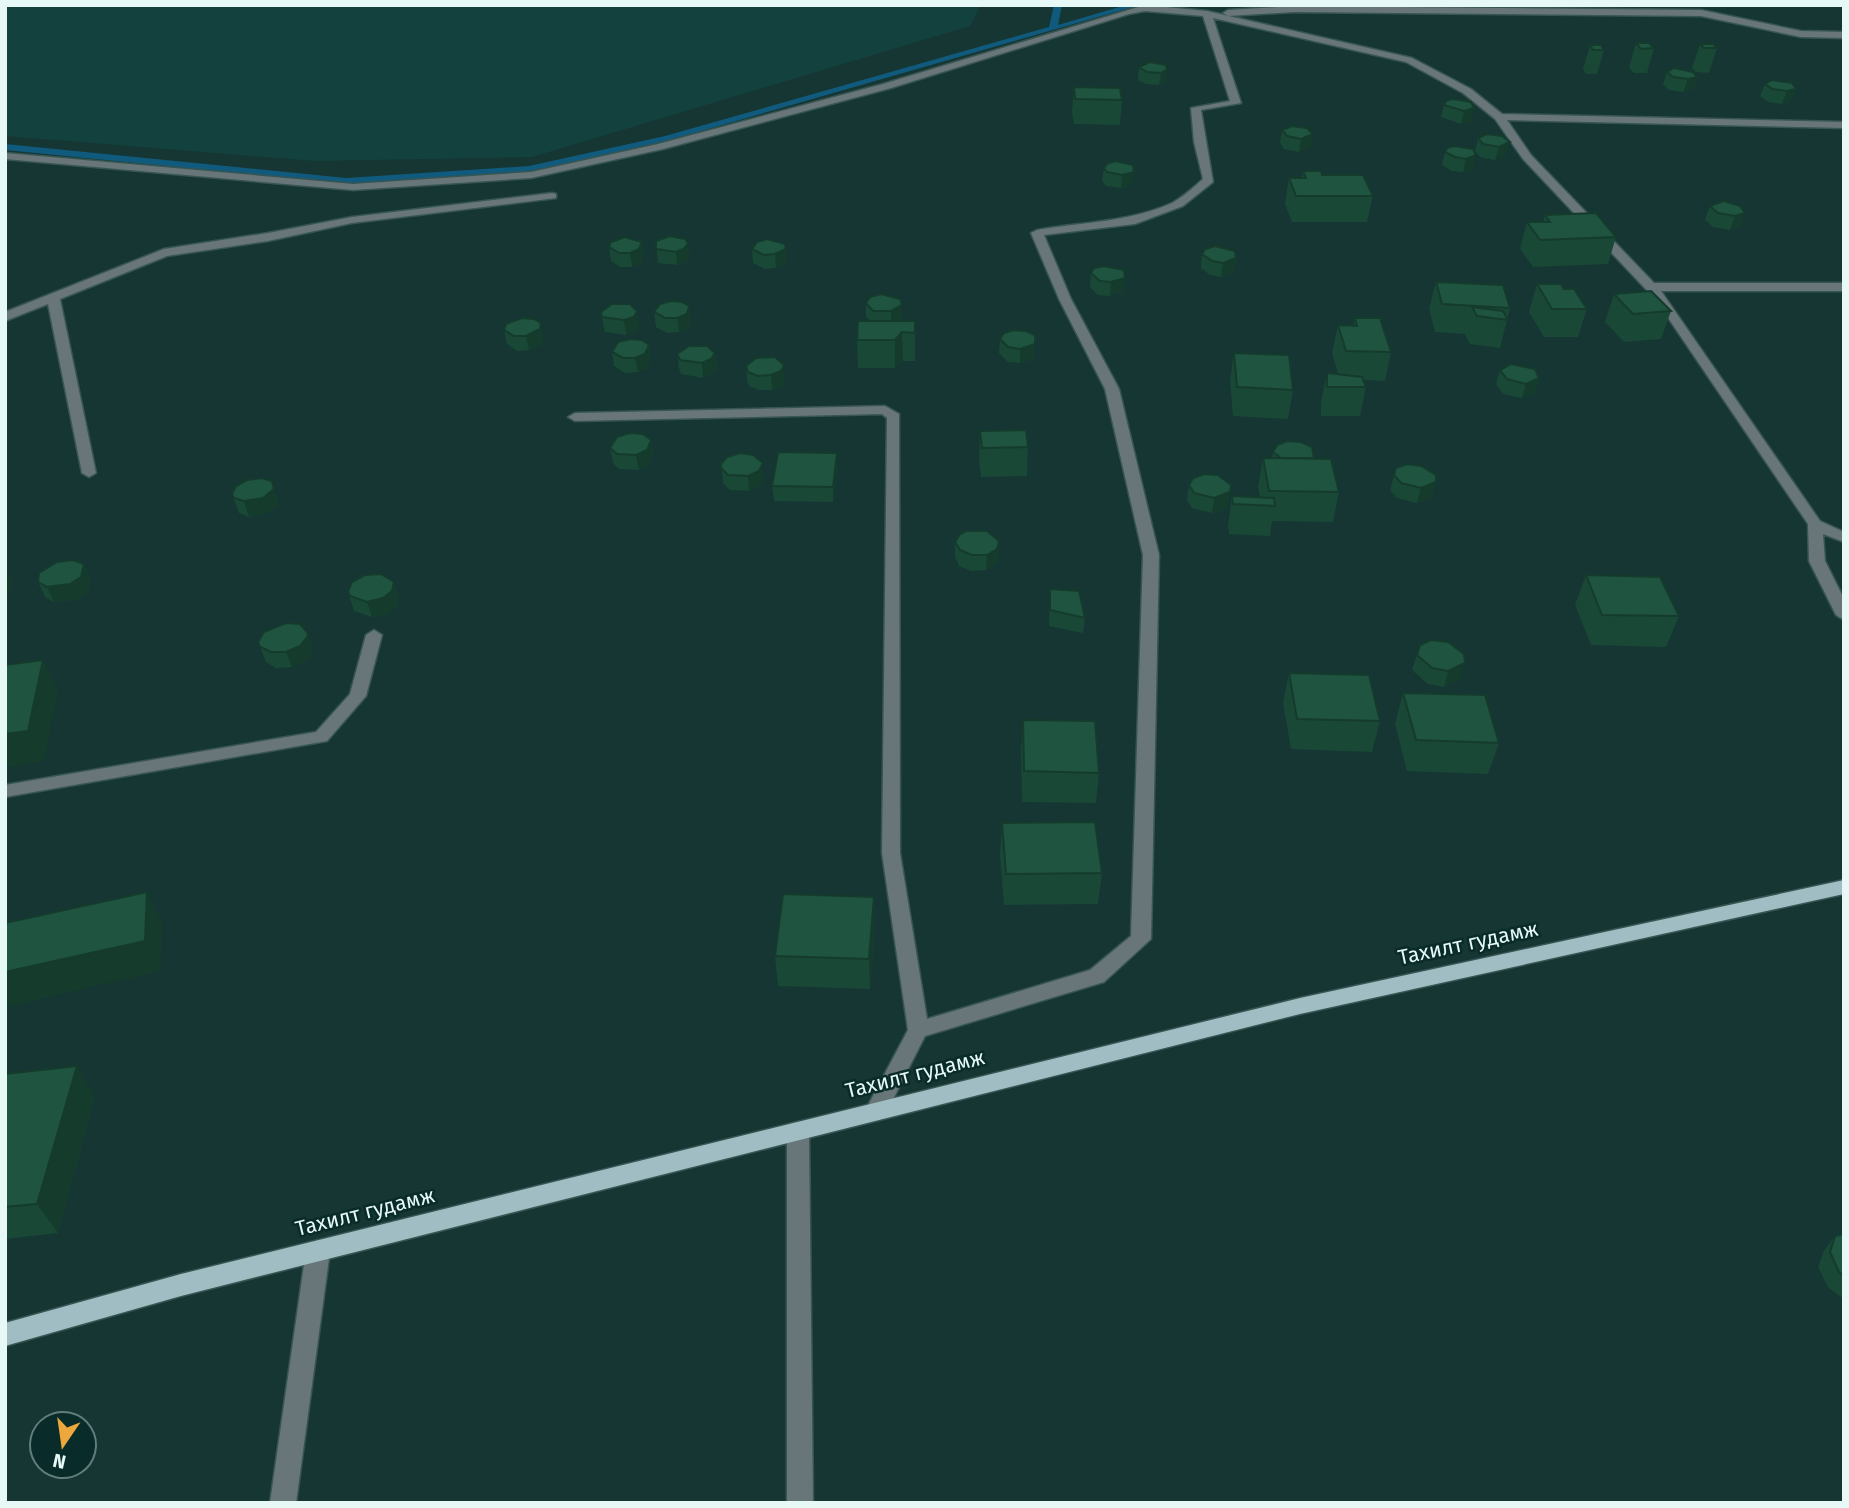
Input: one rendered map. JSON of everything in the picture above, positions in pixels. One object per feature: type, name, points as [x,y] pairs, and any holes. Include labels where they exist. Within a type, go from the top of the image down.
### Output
[{"type":"main road","name":"Тахилт гудамж","points":[[5,1335],[181,1285],[1300,1006],[1844,887]]},
{"type":"street","points":[[5,156],[353,187],[531,174],[659,147],[887,86],[1145,8],[1207,15],[1409,61],[1466,91],[1499,117],[1527,157],[1661,298],[1815,524],[1817,561],[1844,615]]},
{"type":"street","points":[[1207,15],[1293,9],[1701,13],[1801,34],[1844,35]]},
{"type":"street","points":[[918,1030],[1097,976],[1141,939],[1151,555],[1112,389],[1059,288],[1037,233],[1085,225],[1132,222],[1179,204],[1209,180],[1199,142],[1196,108],[1236,103],[1207,15]]},
{"type":"street","points":[[1499,117],[1844,125]]},
{"type":"street","points":[[5,317],[164,253],[268,237],[352,220],[552,197]]},
{"type":"street","points":[[1651,288],[1844,287]]},
{"type":"street","points":[[54,297],[89,473]]},
{"type":"street","points":[[575,417],[886,410],[894,417],[891,853],[918,1030],[876,1111]]},
{"type":"street","points":[[1815,524],[1844,537]]},
{"type":"street","points":[[5,791],[321,737],[358,696],[374,635]]},
{"type":"street","points":[[798,1131],[800,1503]]},
{"type":"street","points":[[283,1503],[318,1251]]},
{"type":"shaded area","points":[[5,5],[981,5],[970,26],[532,157],[315,161],[5,136]]},
{"type":"building","points":[[1636,43],[1649,43],[1654,48],[1641,49]]},
{"type":"building","points":[[1700,44],[1713,44],[1717,48],[1704,48]]},
{"type":"building","points":[[1590,45],[1601,45],[1604,50],[1593,50]]},
{"type":"building","points":[[1150,62],[1166,65],[1167,70],[1161,73],[1147,72],[1139,67]]},
{"type":"building","points":[[1674,68],[1693,72],[1697,77],[1673,77],[1667,72]]},
{"type":"building","points":[[1772,80],[1792,83],[1796,89],[1772,89],[1765,84]]},
{"type":"building","points":[[1074,87],[1120,88],[1122,100],[1075,99]]},
{"type":"building","points":[[1453,99],[1471,102],[1474,108],[1464,111],[1444,105],[1446,101]]},
{"type":"building","points":[[1292,126],[1307,128],[1313,134],[1301,139],[1287,136],[1282,130]]},
{"type":"building","points":[[1487,134],[1502,136],[1510,142],[1499,147],[1483,144],[1478,138]]},
{"type":"building","points":[[1454,146],[1473,149],[1476,155],[1466,159],[1445,152],[1447,148]]},
{"type":"building","points":[[1115,161],[1133,165],[1134,172],[1122,175],[1107,172],[1104,168]]},
{"type":"building","points":[[1303,171],[1321,171],[1322,175],[1363,175],[1373,196],[1296,196],[1289,178],[1306,178]]},
{"type":"building","points":[[1724,201],[1740,206],[1745,213],[1735,216],[1718,213],[1710,206]]},
{"type":"building","points":[[1596,213],[1616,237],[1540,240],[1527,222],[1550,222],[1545,215]]},
{"type":"building","points":[[670,236],[685,239],[688,243],[685,248],[676,252],[656,249],[656,241]]},
{"type":"building","points":[[625,237],[642,242],[639,249],[630,253],[619,253],[609,247],[611,242]]},
{"type":"building","points":[[767,239],[785,244],[786,249],[764,255],[752,249],[757,242]]},
{"type":"building","points":[[1215,246],[1235,251],[1236,258],[1223,263],[1212,261],[1202,254],[1205,249]]},
{"type":"building","points":[[1104,266],[1124,270],[1125,278],[1111,282],[1100,281],[1091,273],[1094,268]]},
{"type":"building","points":[[1436,282],[1503,285],[1510,308],[1442,304]]},
{"type":"building","points":[[1537,284],[1561,284],[1564,289],[1574,289],[1587,309],[1552,309]]},
{"type":"building","points":[[1651,291],[1671,311],[1633,314],[1614,294]]},
{"type":"building","points":[[881,294],[900,299],[902,305],[891,311],[873,311],[866,303],[870,297]]},
{"type":"building","points":[[671,301],[689,306],[687,314],[677,318],[665,318],[654,312],[660,304]]},
{"type":"building","points":[[612,304],[630,304],[637,311],[634,317],[624,320],[602,317],[601,312]]},
{"type":"building","points":[[1472,307],[1503,311],[1508,320],[1477,316]]},
{"type":"building","points":[[522,318],[541,323],[540,329],[526,336],[514,336],[504,330],[506,324]]},
{"type":"building","points":[[1355,318],[1380,318],[1391,352],[1346,351],[1338,325],[1357,326]]},
{"type":"building","points":[[858,321],[915,321],[915,333],[902,332],[895,340],[857,340]]},
{"type":"building","points":[[1014,330],[1035,335],[1035,344],[1020,349],[1008,347],[1000,339],[1004,333]]},
{"type":"building","points":[[642,340],[649,345],[645,354],[635,358],[623,358],[612,352],[618,342]]},
{"type":"building","points":[[689,346],[707,346],[715,353],[711,359],[702,363],[680,360],[677,354]]},
{"type":"building","points":[[1234,353],[1289,355],[1293,390],[1237,387]]},
{"type":"building","points":[[775,357],[784,365],[781,371],[758,376],[748,372],[746,366],[756,358]]},
{"type":"building","points":[[1511,364],[1535,369],[1539,378],[1526,384],[1507,379],[1500,370]]},
{"type":"building","points":[[1327,373],[1362,377],[1366,387],[1327,387]]},
{"type":"building","points":[[1026,430],[1028,447],[982,448],[980,431]]},
{"type":"building","points":[[630,433],[643,434],[651,440],[647,450],[636,455],[617,454],[610,448],[617,437]]},
{"type":"building","points":[[1287,441],[1301,442],[1312,447],[1314,458],[1281,458],[1273,452],[1277,445]]},
{"type":"building","points":[[778,452],[837,453],[833,487],[772,486]]},
{"type":"building","points":[[740,453],[753,455],[763,463],[759,471],[748,476],[728,475],[721,468],[721,464],[727,457]]},
{"type":"building","points":[[1263,458],[1331,459],[1339,492],[1269,491]]},
{"type":"building","points":[[1407,464],[1421,466],[1436,475],[1436,482],[1421,488],[1401,483],[1394,475],[1396,468]]},
{"type":"building","points":[[1204,474],[1218,475],[1231,485],[1230,492],[1214,498],[1194,493],[1189,485],[1193,478]]},
{"type":"building","points":[[262,478],[272,481],[274,489],[263,498],[244,501],[234,498],[232,494],[236,486],[247,480]]},
{"type":"building","points":[[1232,496],[1274,498],[1275,506],[1233,504]]},
{"type":"building","points":[[966,531],[987,531],[999,541],[997,549],[987,555],[972,555],[960,550],[955,542],[960,534]]},
{"type":"building","points":[[73,560],[84,564],[81,577],[70,584],[47,587],[38,582],[39,573],[57,562]]},
{"type":"building","points":[[381,574],[394,582],[392,591],[383,598],[367,602],[350,596],[348,592],[352,582],[365,575]]},
{"type":"building","points":[[1586,575],[1660,577],[1679,616],[1602,615]]},
{"type":"building","points":[[1050,589],[1079,591],[1085,618],[1050,610]]},
{"type":"building","points":[[286,623],[300,624],[307,632],[308,636],[300,646],[286,652],[271,652],[260,647],[258,642],[264,632]]},
{"type":"building","points":[[1431,640],[1448,642],[1464,654],[1465,663],[1448,671],[1432,668],[1417,655],[1420,645]]},
{"type":"building","points":[[43,660],[28,731],[5,734],[5,665]]},
{"type":"building","points":[[1289,673],[1369,675],[1380,721],[1297,719]]},
{"type":"building","points":[[1403,693],[1485,695],[1499,743],[1416,740]]},
{"type":"building","points":[[1023,720],[1095,721],[1099,773],[1024,771]]},
{"type":"building","points":[[1095,822],[1102,873],[1006,874],[1002,823]]},
{"type":"building","points":[[147,892],[145,941],[5,972],[5,923]]},
{"type":"building","points":[[783,894],[874,897],[869,959],[775,956]]},
{"type":"building","points":[[77,1066],[37,1204],[5,1207],[5,1074]]},
{"type":"building","points":[[1844,1234],[1844,1276],[1839,1272],[1830,1252],[1835,1236]]},
{"type":"waterway","points":[[1053,29],[1058,5]]},
{"type":"waterway","points":[[1053,29],[1136,5]]},
{"type":"waterway","points":[[5,147],[346,181],[529,169],[667,138],[1053,29]]}]
